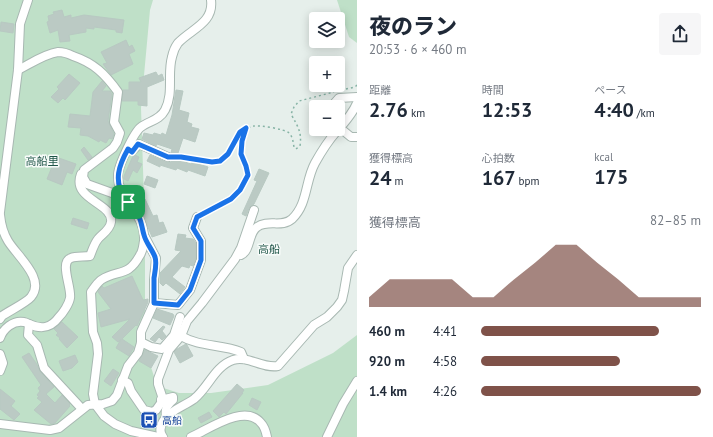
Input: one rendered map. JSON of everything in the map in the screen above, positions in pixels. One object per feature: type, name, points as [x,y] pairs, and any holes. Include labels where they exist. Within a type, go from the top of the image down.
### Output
[{"type":"street","points":[[0,319],[2,316],[31,298],[36,282],[31,271],[8,242],[2,229],[0,214],[18,70],[20,24],[28,0]]},
{"type":"street","points":[[211,0],[212,6],[210,14],[204,22],[178,43],[173,51],[171,61],[171,91],[165,111],[161,116],[140,128],[120,165],[118,173],[120,190],[139,216],[143,227],[143,246],[140,255],[133,266],[127,271],[101,280],[91,292],[93,332],[97,343],[98,354],[93,394],[95,404],[104,416],[115,424],[131,430],[157,436],[160,433],[160,427],[166,418],[175,409],[195,399],[219,369],[226,363],[232,360],[244,359],[270,367],[278,366],[314,325],[327,317],[337,307],[342,300],[348,268],[357,256]]},
{"type":"street","points":[[0,338],[3,330],[9,325],[24,322],[45,328],[60,317],[70,298],[65,268],[66,262],[70,258],[90,256],[97,240],[109,228],[111,221],[109,214],[89,198],[82,190],[79,182],[80,175],[84,170],[113,148],[120,133],[114,122],[118,92],[109,78],[93,64],[59,52],[46,55],[18,70]]},
{"type":"street","points":[[337,100],[339,98],[357,97]]},
{"type":"street","points":[[345,122],[354,112],[357,103]]},
{"type":"street","points":[[345,132],[351,136],[357,137]]},
{"type":"street","points":[[235,259],[243,254],[257,227],[267,223],[286,223],[292,219],[304,200],[315,163],[334,136]]},
{"type":"street","points":[[128,149],[132,152],[138,144],[168,157]]},
{"type":"street","points":[[84,170],[83,177],[87,184],[112,193],[128,202]]},
{"type":"street","points":[[122,380],[128,383],[131,391],[144,410],[152,412],[156,410],[162,396],[158,384],[160,372],[169,350],[181,336],[187,321],[235,259],[241,248],[254,210]]},
{"type":"street","points":[[154,303],[178,305],[190,290],[201,260],[201,241],[193,228],[197,217]]},
{"type":"street","points":[[0,424],[49,434],[59,428],[88,404],[103,404],[112,401],[128,366],[138,354],[141,342],[140,332],[154,303],[156,258],[144,235]]},
{"type":"street","points":[[141,342],[151,347],[162,349],[174,335],[180,317]]},
{"type":"street","points":[[29,324],[28,334],[37,345],[44,368],[82,409]]},
{"type":"street","points":[[181,336],[204,344],[226,347],[241,352],[244,359]]},
{"type":"street","points":[[0,354],[3,364],[0,371]]},
{"type":"street","points":[[327,437],[346,398],[357,381]]},
{"type":"street","points":[[161,400],[173,397],[173,400],[167,405],[165,410],[166,418]]},
{"type":"street","points":[[191,437],[238,415],[250,415],[255,418],[261,423],[268,437]]},
{"type":"path","points":[[345,90],[357,85]]},
{"type":"path","points":[[168,157],[181,157],[212,162],[220,161],[228,154],[240,132],[246,128],[255,126],[289,132],[293,138],[294,147],[296,149],[300,146],[301,138],[300,129],[291,114],[294,106],[299,101],[331,92]]},
{"type":"path","points":[[197,217],[231,199],[240,190],[248,175],[241,154],[242,141],[246,128]]},
{"type":"green space","points":[[0,0],[153,0],[150,10],[141,108],[145,229],[145,348],[157,386],[179,393],[211,393],[268,385],[333,353],[357,335],[357,437],[0,437]]},
{"type":"green space","points":[[337,0],[357,0],[357,43],[349,37],[345,25],[345,12],[341,12]]},
{"type":"building","points":[[62,10],[64,17],[71,15],[71,18],[84,15],[124,20],[122,33],[116,32],[116,30],[94,27],[94,29],[86,28],[86,32],[69,35],[70,41],[60,42],[58,30],[50,33],[47,22],[49,21],[48,16],[54,14],[53,12]]},
{"type":"building","points":[[1,22],[14,24],[13,33],[0,31]]},
{"type":"building","points":[[126,40],[129,47],[132,45],[135,51],[129,54],[133,64],[111,75],[103,64],[107,63],[101,52]]},
{"type":"building","points":[[156,72],[158,76],[162,74],[164,80],[147,87],[147,106],[138,105],[138,101],[122,101],[123,90],[129,90],[129,82],[141,82],[139,78]]},
{"type":"building","points":[[69,74],[80,83],[65,100],[63,98],[58,103],[51,97],[59,89],[57,87]]},
{"type":"building","points":[[102,81],[106,86],[102,91],[110,91],[112,94],[108,121],[114,134],[112,139],[109,138],[106,143],[100,140],[99,142],[88,136],[80,135],[81,128],[68,127],[70,114],[90,116],[93,92]]},
{"type":"building","points":[[176,90],[183,91],[179,110],[189,113],[187,122],[192,124],[191,127],[199,129],[195,142],[183,138],[176,159],[191,164],[192,162],[208,167],[205,176],[188,170],[187,172],[177,168],[176,170],[160,165],[160,167],[147,161],[150,155],[166,162],[171,162],[173,159],[171,153],[172,149],[157,144],[156,146],[142,139],[144,133],[161,135],[162,133],[166,135],[172,115]]},
{"type":"building","points":[[84,147],[92,157],[88,160],[81,150]]},
{"type":"building","points":[[135,155],[139,157],[137,162],[142,164],[137,173],[133,170],[128,181],[124,179],[124,176],[133,156]]},
{"type":"building","points":[[56,157],[76,164],[72,174],[67,172],[62,185],[47,179]]},
{"type":"building","points":[[259,169],[269,173],[254,204],[249,208],[246,216],[242,214],[257,181],[254,180]]},
{"type":"building","points":[[147,176],[158,180],[155,188],[144,184]]},
{"type":"building","points":[[145,199],[153,216],[157,215],[159,223],[163,222],[167,232],[152,237],[138,202]]},
{"type":"building","points":[[73,218],[89,223],[87,229],[71,224]]},
{"type":"building","points":[[178,234],[186,235],[185,238],[193,239],[196,243],[196,259],[193,266],[190,265],[189,268],[182,266],[172,277],[185,287],[180,294],[166,283],[163,286],[160,283],[160,273],[181,251],[175,250]]},
{"type":"building","points":[[132,276],[143,300],[148,299],[148,302],[137,326],[136,325],[122,339],[134,347],[129,356],[116,348],[121,339],[118,342],[112,337],[130,319],[101,327],[98,313],[111,309],[98,292],[102,286],[104,288]]},
{"type":"building","points":[[157,309],[173,314],[174,316],[170,325],[153,318]]},
{"type":"building","points":[[62,322],[78,337],[67,348],[56,335],[58,333],[54,329]]},
{"type":"building","points":[[163,326],[165,327],[162,331],[166,336],[162,340],[159,337],[155,342],[150,339]]},
{"type":"building","points":[[186,344],[193,356],[180,363],[174,352]]},
{"type":"building","points":[[145,350],[158,356],[151,368],[139,361]]},
{"type":"building","points":[[29,353],[40,371],[54,387],[46,394],[55,403],[62,395],[70,404],[70,406],[55,423],[51,424],[34,410],[42,402],[37,398],[39,397],[37,395],[40,391],[38,388],[41,385],[22,357]]},
{"type":"building","points":[[75,355],[78,362],[72,368],[63,371],[59,361]]},
{"type":"building","points":[[113,369],[119,373],[111,386],[104,381]]},
{"type":"building","points":[[237,384],[244,390],[243,393],[226,414],[224,412],[219,417],[213,411]]},
{"type":"building","points":[[0,389],[15,401],[11,406],[20,414],[14,420],[0,409]]},
{"type":"building","points":[[252,398],[261,402],[257,410],[249,405]]},
{"type":"building","points":[[209,412],[212,417],[201,423],[198,418]]},
{"type":"place","name":"高船","points":[[149,420]]},
{"type":"district","name":"高船里","points":[[42,161]]},
{"type":"district","name":"高船","points":[[269,249]]},
{"type":"route","points":[[246,128],[242,141],[241,154],[248,175],[240,190],[231,199],[197,217],[193,228],[201,241],[201,260],[190,290],[178,305],[154,303],[156,258],[144,235],[139,216],[128,202],[120,190],[118,173],[120,165],[128,149],[132,152],[138,144],[168,157],[181,157],[212,162],[220,161],[228,154],[240,132],[246,128]]}]
